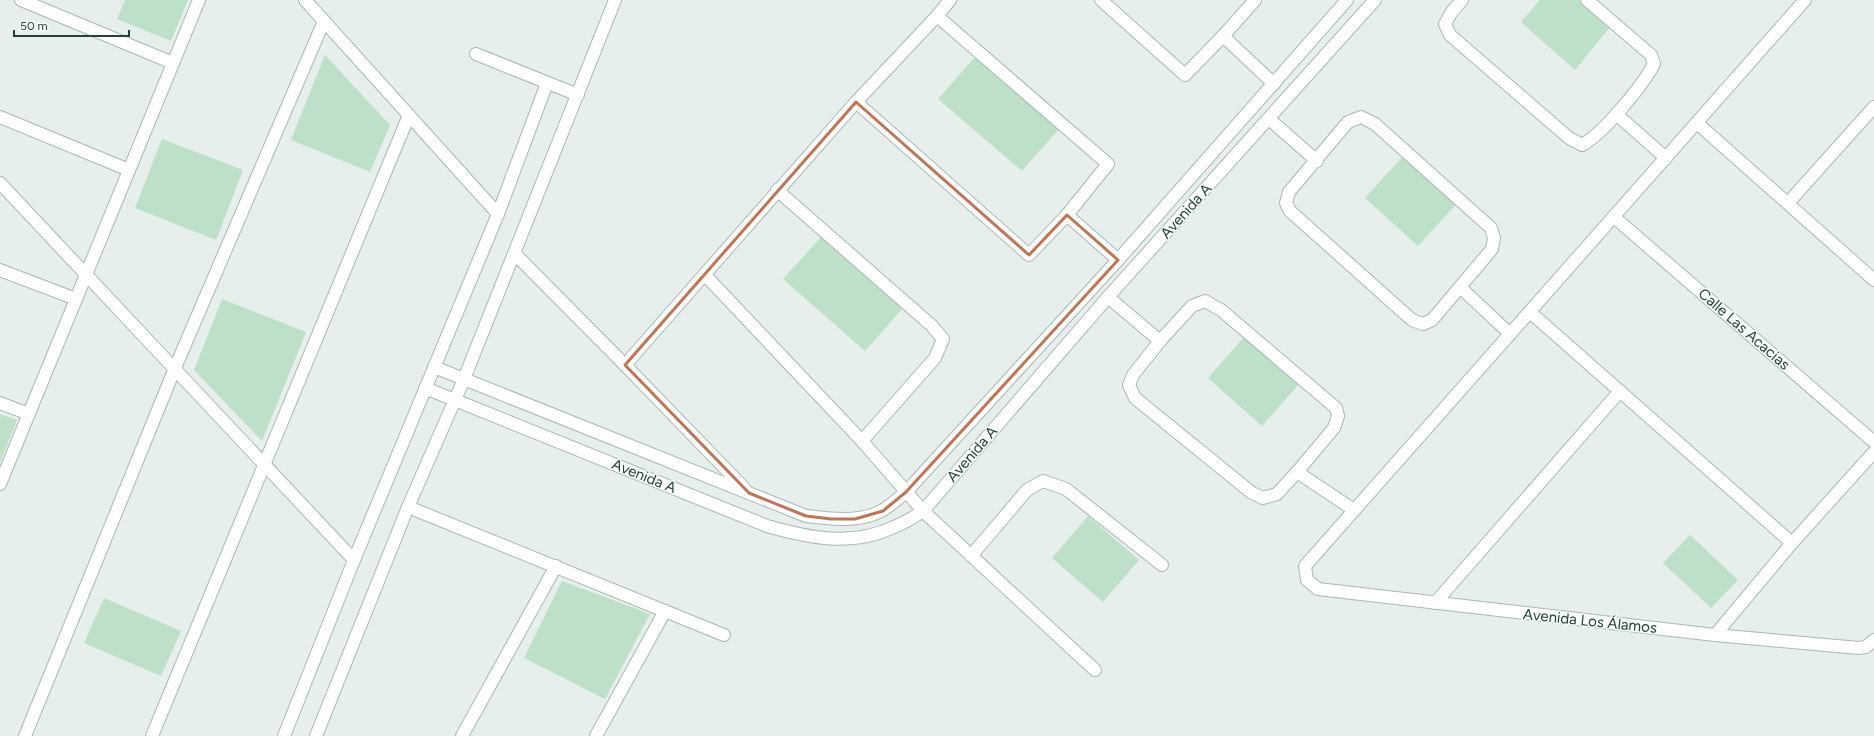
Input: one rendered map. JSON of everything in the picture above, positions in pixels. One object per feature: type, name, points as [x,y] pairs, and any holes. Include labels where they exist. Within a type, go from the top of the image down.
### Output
[{"type":"street","points":[[21,0],[173,63]]},
{"type":"street","points":[[0,484],[199,0]]},
{"type":"street","points":[[305,0],[498,214]]},
{"type":"street","points":[[316,736],[408,507],[464,379],[615,0]]},
{"type":"street","points":[[625,365],[705,275],[777,190],[950,0]]},
{"type":"street","points":[[1101,0],[1186,75],[1255,0]]},
{"type":"street","name":"Avenida A","points":[[434,367],[806,516],[831,519],[855,519],[883,511],[906,492],[1118,260],[1347,0]]},
{"type":"street","name":"Avenida A","points":[[425,388],[767,526],[796,534],[829,540],[860,538],[892,528],[923,511],[1108,297],[1278,110],[1375,0]]},
{"type":"street","points":[[1462,0],[1444,24],[1450,35],[1569,138],[1582,145],[1591,140],[1616,114],[1648,76],[1654,64],[1651,55],[1587,0]]},
{"type":"street","points":[[1297,472],[1354,510],[1805,0]]},
{"type":"street","points":[[856,102],[1029,255],[1067,215],[1108,164],[937,16]]},
{"type":"street","points":[[25,736],[175,368],[324,22]]},
{"type":"street","points":[[1223,36],[1274,84]]},
{"type":"street","points":[[476,54],[578,96]]},
{"type":"street","points":[[284,736],[354,560],[498,214],[547,83]]},
{"type":"street","points":[[1262,96],[1278,110]]},
{"type":"street","points":[[1788,203],[1874,107]]},
{"type":"street","points":[[1616,114],[1666,158]]},
{"type":"street","points":[[152,736],[409,115]]},
{"type":"street","points":[[0,117],[129,170]]},
{"type":"street","points":[[1361,117],[1375,124],[1491,228],[1494,238],[1492,249],[1461,288],[1432,320],[1423,324],[1412,320],[1290,211],[1286,203],[1290,192],[1317,161],[1348,122],[1361,117]]},
{"type":"street","points":[[1269,119],[1317,161]]},
{"type":"street","points":[[1697,123],[1874,280]]},
{"type":"street","points":[[0,183],[354,560]]},
{"type":"street","points":[[777,190],[931,324],[943,339],[935,358],[862,441]]},
{"type":"street","points":[[1067,215],[1118,260]]},
{"type":"street","name":"Calle Las Acacias","points":[[1614,217],[1874,442]]},
{"type":"street","points":[[514,254],[625,365],[749,493]]},
{"type":"street","points":[[0,270],[76,299]]},
{"type":"street","points":[[705,275],[862,441],[923,511],[1095,670]]},
{"type":"street","points":[[1461,288],[1510,334]]},
{"type":"street","points":[[1108,297],[1160,341]]},
{"type":"street","points":[[1205,301],[1221,310],[1336,408],[1338,416],[1334,428],[1297,472],[1276,494],[1263,498],[1252,493],[1135,398],[1129,384],[1134,375],[1160,341],[1192,306],[1205,301]]},
{"type":"street","points":[[1530,312],[1792,544]]},
{"type":"street","points":[[1435,603],[1620,391]]},
{"type":"street","points":[[0,403],[29,414]]},
{"type":"street","points":[[1715,635],[1792,544],[1874,452]]},
{"type":"street","points":[[971,556],[1027,490],[1043,481],[1066,489],[1162,565]]},
{"type":"street","points":[[408,507],[724,635]]},
{"type":"street","name":"Avenida Los Álamos","points":[[1354,510],[1305,566],[1308,580],[1318,588],[1715,635],[1859,648],[1866,647],[1874,640]]},
{"type":"street","points":[[462,736],[556,566]]},
{"type":"street","points":[[596,736],[665,611]]},
{"type":"highlighted area","points":[[856,102],[1029,255],[1067,215],[1118,260],[906,492],[883,511],[855,519],[831,519],[806,516],[749,493],[625,365]]},
{"type":"green space","points":[[125,0],[188,0],[171,41],[117,19]]},
{"type":"green space","points":[[1540,0],[1579,0],[1610,27],[1575,70],[1521,22]]},
{"type":"green space","points":[[325,55],[390,125],[370,172],[291,140]]},
{"type":"green space","points":[[975,57],[1059,129],[1022,171],[938,99]]},
{"type":"green space","points":[[162,139],[243,170],[216,240],[135,208]]},
{"type":"green space","points":[[1404,155],[1458,202],[1418,246],[1365,198]]},
{"type":"green space","points":[[821,237],[902,309],[865,351],[783,279]]},
{"type":"green space","points":[[222,299],[306,332],[262,441],[194,370]]},
{"type":"green space","points":[[1245,336],[1299,384],[1262,426],[1208,378]]},
{"type":"green space","points":[[0,414],[17,420],[0,462]]},
{"type":"green space","points":[[1088,516],[1139,560],[1103,602],[1052,558]]},
{"type":"green space","points":[[1690,535],[1738,580],[1711,608],[1663,563]]},
{"type":"green space","points":[[562,581],[650,614],[605,699],[524,658]]},
{"type":"green space","points":[[104,598],[181,631],[161,676],[84,643]]}]
